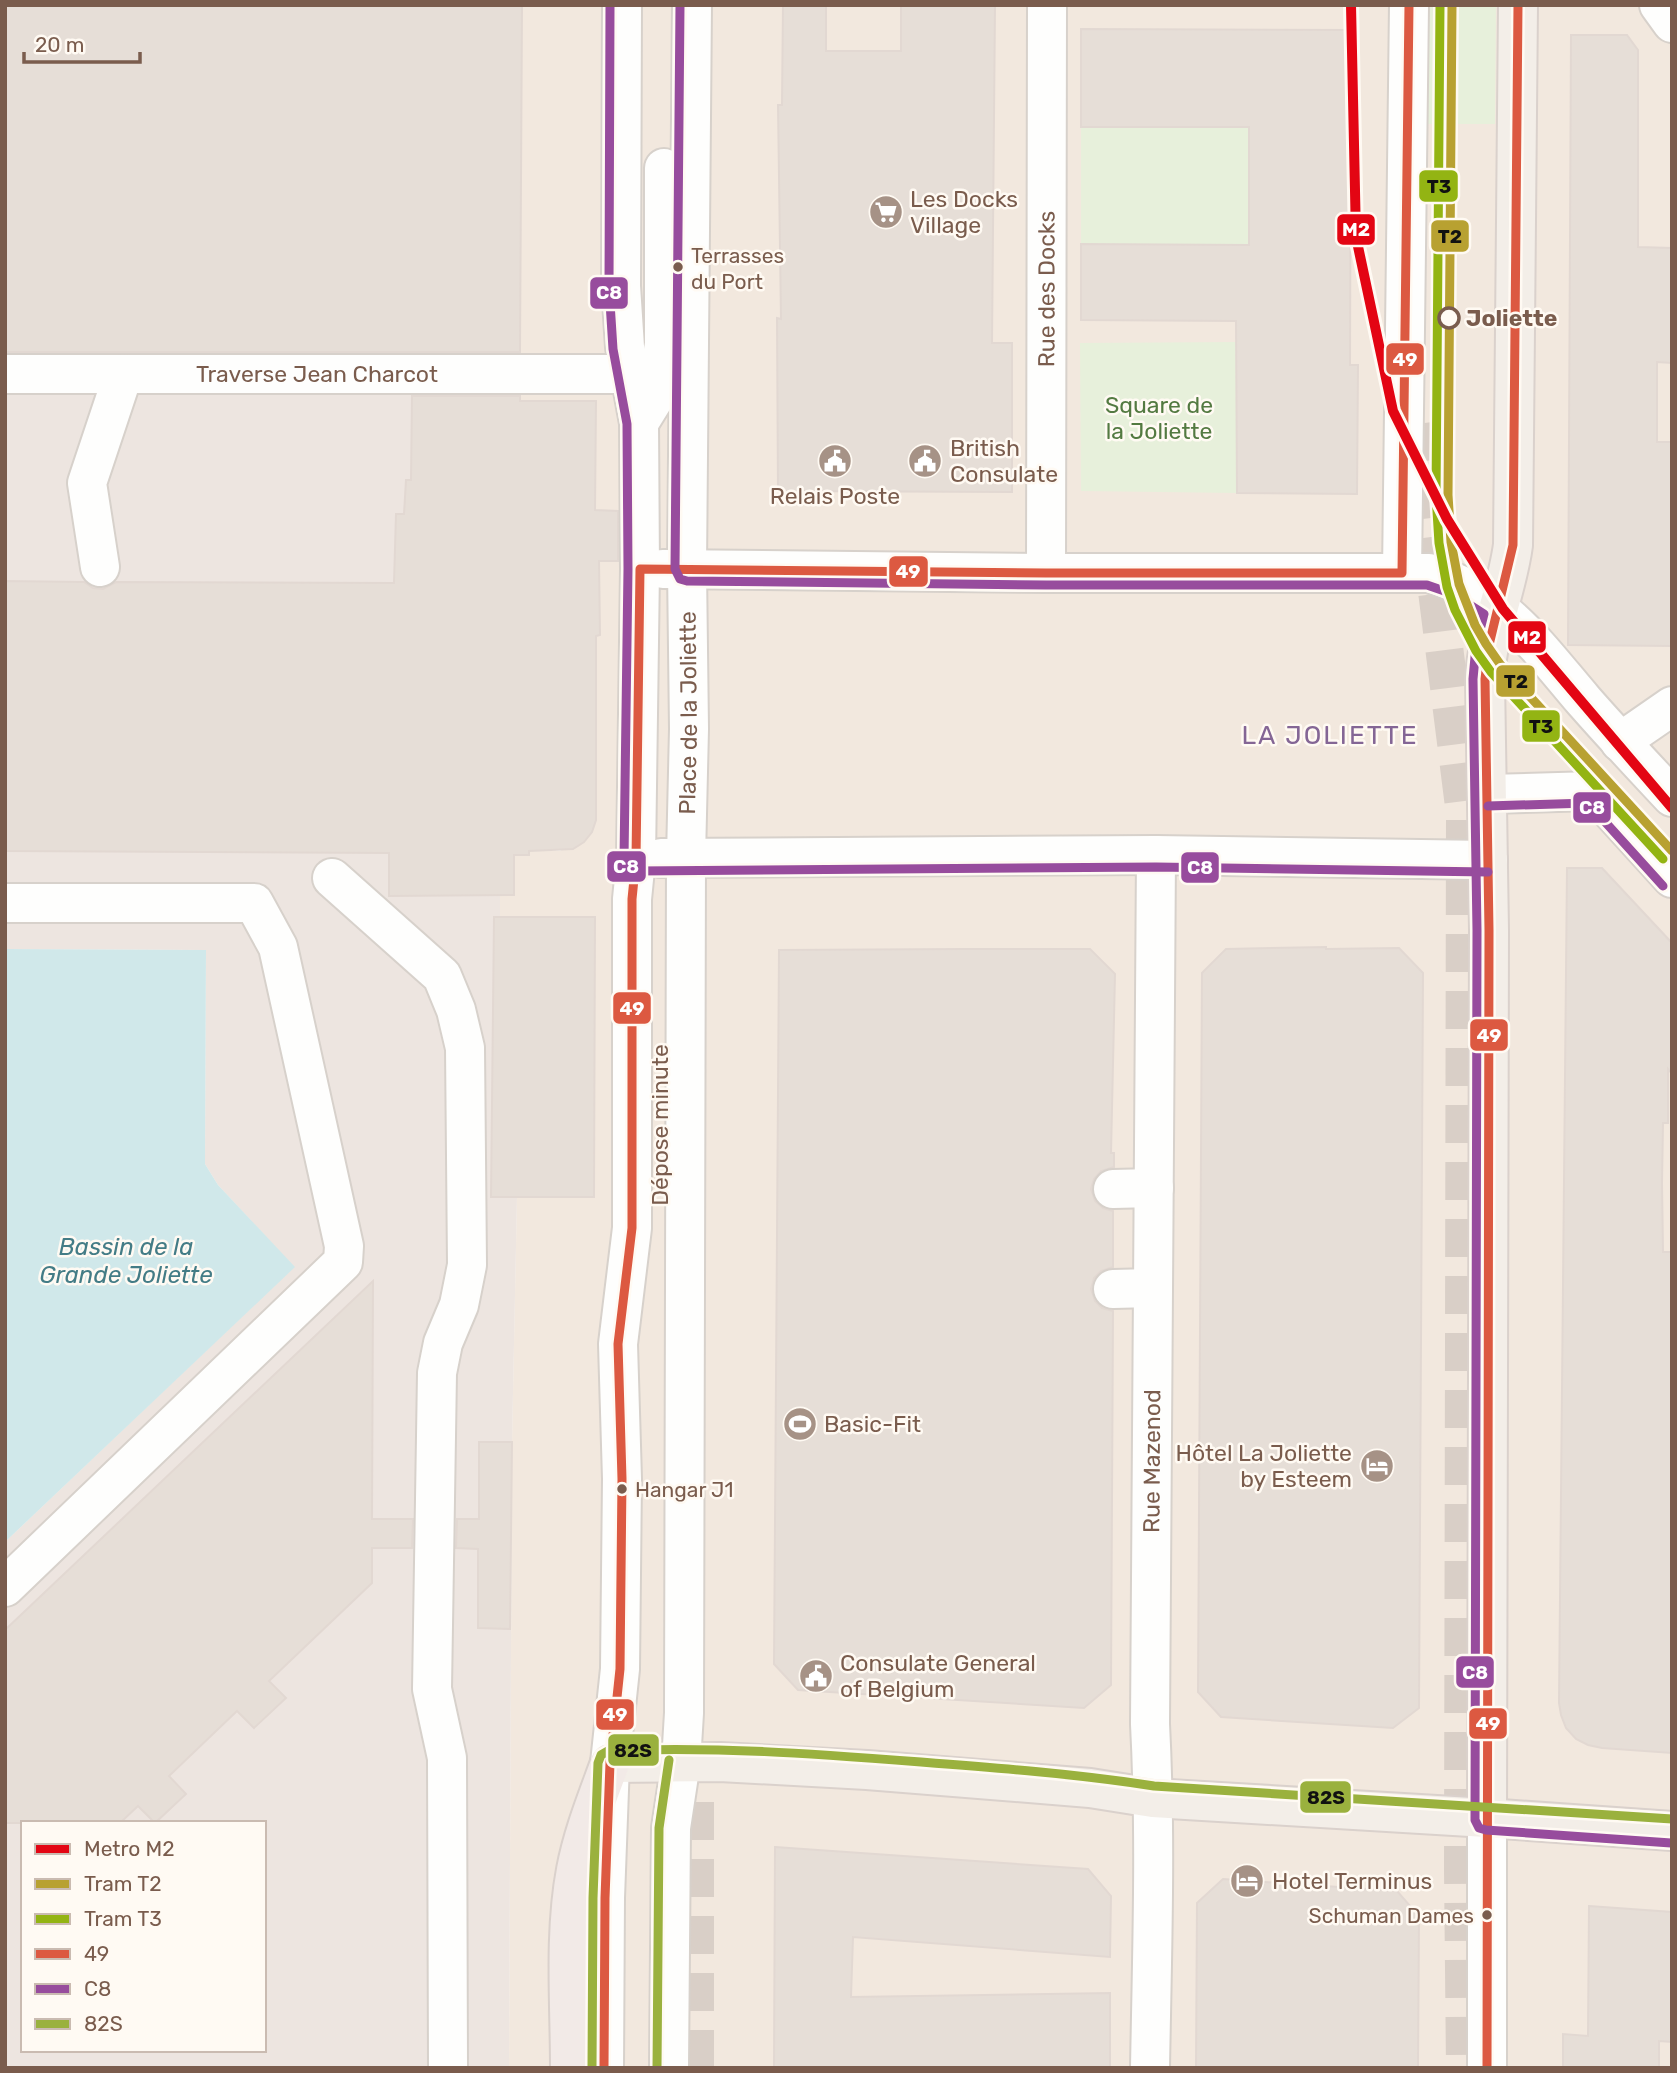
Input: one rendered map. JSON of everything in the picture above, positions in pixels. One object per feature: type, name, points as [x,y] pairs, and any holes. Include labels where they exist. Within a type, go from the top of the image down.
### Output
[{"type":"highway","points":[[570,2068],[570,1948],[575,1872],[588,1823],[610,1763]]},
{"type":"main road","points":[[1487,1818],[1486,659],[1513,545],[1518,5]]},
{"type":"main road","points":[[610,1763],[761,1764],[867,1770],[1090,1788],[1153,1798],[1672,1831]]},
{"type":"street","name":"Place de la Joliette","points":[[604,2068],[605,1898],[610,1763],[620,1669],[622,1513],[618,1344],[632,1228],[632,900],[636,859],[640,569],[639,424],[625,347],[621,286],[622,5]]},
{"type":"street","name":"Place de la Joliette","points":[[669,2068],[671,1828],[681,1762],[684,1713],[686,857],[689,729],[687,569],[692,5]]},
{"type":"street","name":"Rue des Docks","points":[[1046,5],[1046,573]]},
{"type":"street","points":[[1402,573],[1409,5]]},
{"type":"street","points":[[639,424],[657,394],[664,344],[664,168]]},
{"type":"street","name":"Traverse Jean Charcot","points":[[5,374],[629,374]]},
{"type":"street","points":[[100,568],[87,483],[123,374]]},
{"type":"street","points":[[640,569],[1429,573],[1450,579],[1468,589],[1498,608],[1525,632],[1620,742],[1672,797]]},
{"type":"street","points":[[1620,742],[1672,706]]},
{"type":"street","points":[[1488,794],[1593,791],[1672,878]]},
{"type":"street","points":[[636,859],[1156,855],[1488,860]]},
{"type":"street","name":"Rue Mazenod","points":[[1150,2068],[1156,855]]},
{"type":"street","points":[[332,878],[442,976],[456,1010],[465,1048],[467,1265],[458,1305],[443,1343],[437,1373],[432,1689],[447,1758],[448,2068]]},
{"type":"street","points":[[5,902],[254,903],[278,947],[344,1246],[343,1262],[5,1587]]},
{"type":"street","points":[[1113,1189],[1154,1188]]},
{"type":"street","points":[[1113,1289],[1153,1288]]},
{"type":"street","points":[[1487,1818],[1488,2068]]},
{"type":"shaded area","points":[[5,5],[522,5],[520,401],[596,401],[595,580],[599,580],[600,635],[596,636],[596,820],[592,832],[584,842],[573,849],[500,855],[500,916],[595,917],[594,1197],[517,1197],[512,1442],[509,2068],[5,2068],[5,1542],[294,1267],[218,1185],[205,1164],[206,950],[5,949]]},
{"type":"shaded area","points":[[522,5],[1672,5],[1672,2068],[509,2068],[512,1442],[517,1196],[594,1197],[595,917],[499,916],[500,854],[560,851],[592,832],[596,820],[596,636],[599,635],[520,401]]},
{"type":"green space","points":[[1420,5],[1496,6],[1495,124],[1420,124]]},
{"type":"green space","points":[[1081,127],[1249,127],[1249,245],[1081,244]]},
{"type":"green space","name":"Square de la Joliette","points":[[1236,342],[1237,493],[1081,491],[1080,343]]},
{"type":"water","name":"Bassin de la Grande Joliette","points":[[5,949],[206,950],[205,1164],[218,1185],[295,1267],[5,1542]]},
{"type":"building","points":[[5,5],[522,5],[520,352],[5,352]]},
{"type":"building","name":"Les Docks Village","points":[[783,5],[826,5],[826,51],[901,51],[901,5],[995,5],[992,343],[1012,343],[1012,492],[778,491],[777,318],[781,319],[778,105],[782,105]]},
{"type":"building","points":[[1081,29],[1351,30],[1350,365],[1358,365],[1357,494],[1237,493],[1236,321],[1081,320],[1081,244],[1249,245],[1249,127],[1081,127]]},
{"type":"building","points":[[1571,35],[1627,35],[1638,50],[1638,247],[1672,248],[1672,363],[1657,362],[1657,442],[1672,442],[1672,646],[1568,645]]},
{"type":"building","points":[[412,396],[520,396],[520,401],[596,401],[595,510],[618,511],[618,561],[599,561],[600,635],[596,636],[596,820],[592,832],[584,842],[573,849],[529,851],[529,855],[514,855],[514,895],[389,896],[389,853],[5,851],[5,581],[84,582],[93,588],[103,589],[116,582],[394,583],[396,514],[404,514],[406,480],[411,480]]},
{"type":"building","points":[[1567,868],[1602,868],[1672,943],[1672,1074],[1668,1069],[1668,1123],[1663,1123],[1662,1183],[1663,1252],[1672,1252],[1672,1753],[1588,1745],[1576,1739],[1566,1728],[1559,1703]]},
{"type":"building","points":[[494,917],[595,917],[594,1197],[491,1197]]},
{"type":"building","points":[[1399,948],[1423,973],[1419,1708],[1393,1728],[1221,1717],[1198,1692],[1202,973],[1226,949]]},
{"type":"building","points":[[1090,949],[1115,974],[1111,1153],[1114,1153],[1114,1167],[1101,1171],[1094,1179],[1091,1189],[1095,1201],[1103,1208],[1113,1211],[1113,1267],[1101,1271],[1094,1278],[1091,1289],[1095,1301],[1102,1308],[1113,1311],[1111,1685],[1084,1708],[798,1690],[774,1664],[779,950]]},
{"type":"building","points":[[373,1281],[372,1519],[413,1519],[412,1548],[372,1548],[372,1583],[269,1681],[286,1698],[254,1728],[237,1711],[169,1776],[186,1794],[157,1821],[153,1821],[138,1806],[122,1821],[5,1823],[5,1630]]},
{"type":"building","points":[[479,1442],[512,1442],[510,1629],[478,1628],[478,1549],[456,1548],[457,1519],[479,1519]]},
{"type":"building","points":[[775,1847],[1088,1869],[1111,1896],[1110,1957],[853,1937],[851,1997],[1110,1993],[1110,2068],[774,2068]]},
{"type":"building","points":[[1223,1879],[1397,1891],[1419,1916],[1418,2068],[1196,2068],[1197,1903]]},
{"type":"building","points":[[1589,1906],[1672,1912],[1672,2042],[1659,2041],[1659,2068],[1563,2068],[1563,2034],[1588,2036]]},
{"type":"tunnel","points":[[1416,424],[1465,814],[1465,2068]]},
{"type":"tunnel","points":[[695,1747],[695,2068]]},
{"type":"metro line","name":"M2","points":[[1351,5],[1356,237],[1393,411],[1447,519],[1503,609],[1672,808]]},
{"type":"tram line","name":"T3","points":[[1440,5],[1436,495],[1439,543],[1447,587],[1455,610],[1476,651],[1491,672],[1663,859]]},
{"type":"tram line","name":"T2","points":[[1452,5],[1448,495],[1451,542],[1459,584],[1475,625],[1500,664],[1672,851]]},
{"type":"transit line","name":"C8","points":[[610,5],[609,287],[613,349],[627,424],[624,859],[627,868],[636,871],[1156,867],[1488,872]]},
{"type":"transit line","name":"C8","points":[[680,5],[675,569],[680,579],[1046,585],[1427,585],[1453,594],[1484,614],[1476,646],[1473,679],[1477,930],[1475,1820],[1479,1828],[1486,1830],[1671,1843]]},
{"type":"transit line","name":"49","points":[[604,2068],[605,1898],[610,1763],[620,1669],[622,1479],[618,1344],[632,1228],[632,899],[636,859],[640,569],[1402,573],[1409,5]]},
{"type":"transit line","name":"49","points":[[1487,2068],[1489,930],[1485,679],[1489,645],[1513,545],[1518,5]]},
{"type":"transit line","name":"C8","points":[[1488,806],[1588,803],[1663,886]]},
{"type":"transit line","name":"82S","points":[[592,2068],[593,1898],[598,1763],[601,1755],[608,1751],[686,1749],[804,1754],[1038,1772],[1154,1786],[1672,1819]]},
{"type":"transit line","name":"82S","points":[[657,2068],[659,1828],[669,1760]]},
{"type":"place","name":"Les Docks Village","points":[[886,212]]},
{"type":"place","name":"Terrasses du Port","points":[[678,267]]},
{"type":"place","name":"Joliette","points":[[1449,318]]},
{"type":"place","name":"Relais Poste","points":[[835,461]]},
{"type":"place","name":"British Consulate","points":[[925,461]]},
{"type":"place","name":"Basic-Fit","points":[[800,1424]]},
{"type":"place","name":"Hôtel La Joliette by Esteem","points":[[1377,1466]]},
{"type":"place","name":"Hangar J1","points":[[622,1489]]},
{"type":"place","name":"Consulate General of Belgium","points":[[816,1676]]},
{"type":"place","name":"Hotel Terminus","points":[[1247,1881]]},
{"type":"place","name":"Schuman Dames","points":[[1487,1915]]},
{"type":"district","name":"LA JOLIETTE","points":[[1330,735]]}]
